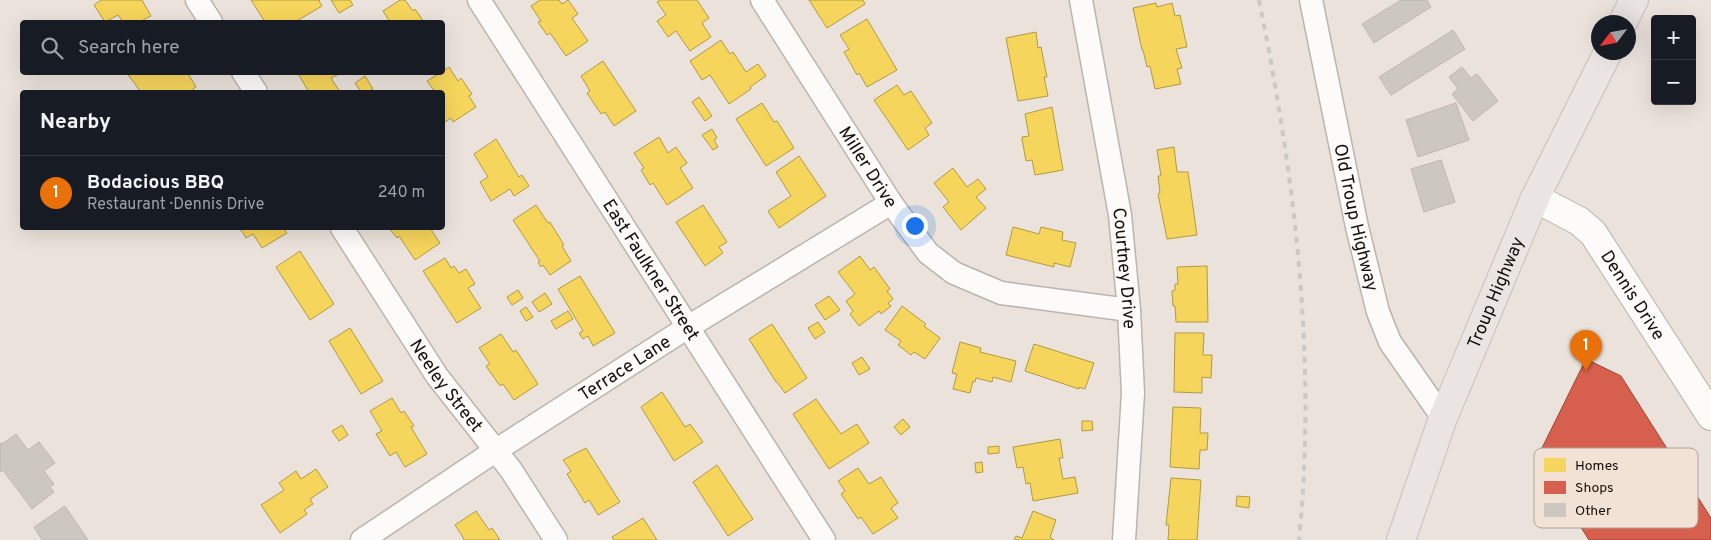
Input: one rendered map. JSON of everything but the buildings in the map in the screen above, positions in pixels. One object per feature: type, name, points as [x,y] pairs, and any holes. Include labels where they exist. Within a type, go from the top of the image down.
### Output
[{"type":"main road","points":[[1626,15],[1634,0]]},
{"type":"main road","name":"Troup Highway","points":[[1401,540],[1443,418],[1535,198],[1604,60]]},
{"type":"street","points":[[197,0],[210,20]]},
{"type":"street","name":"East Faulkner Street","points":[[479,0],[824,540]]},
{"type":"street","name":"Miller Drive","points":[[762,0],[891,203],[928,253],[954,273],[1001,293],[1129,310]]},
{"type":"street","name":"Courtney Drive","points":[[1081,0],[1120,215],[1129,310],[1132,393],[1124,540]]},
{"type":"street","name":"Old Troup Highway","points":[[1311,0],[1356,227],[1378,312],[1390,342],[1443,418]]},
{"type":"street","points":[[245,75],[255,90]]},
{"type":"street","name":"Dennis Drive","points":[[1535,198],[1579,221],[1593,233],[1711,416]]},
{"type":"street","name":"Terrace Lane","points":[[362,540],[495,451],[688,327],[891,203]]},
{"type":"street","name":"Neeley Street","points":[[343,230],[437,376],[511,470],[556,540]]},
{"type":"railway","points":[[1259,0],[1283,134],[1299,268],[1304,336],[1305,404],[1304,472],[1299,540]]},
{"type":"place","name":"Bodacious BBQ","points":[[1586,371]]}]
